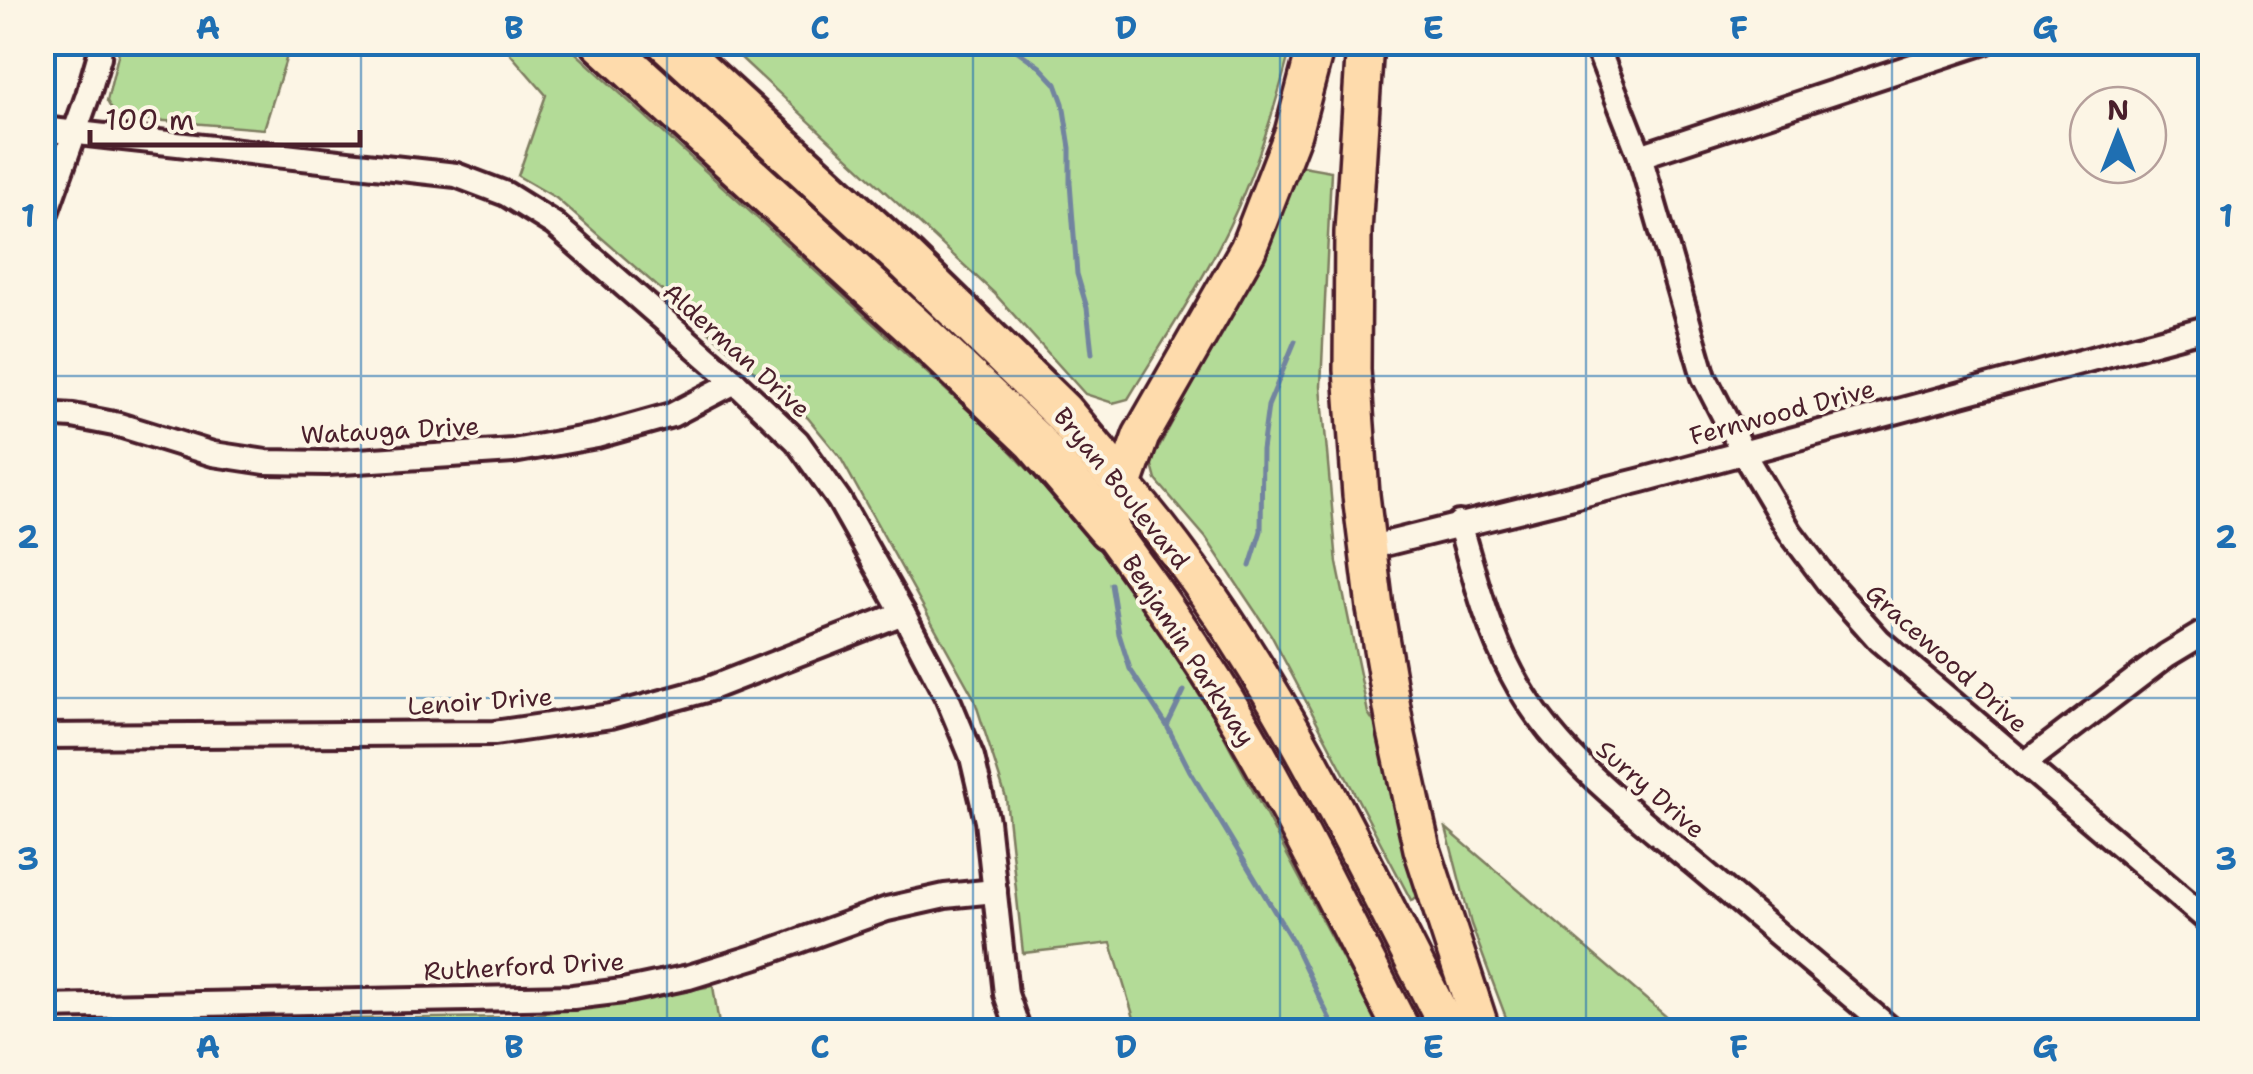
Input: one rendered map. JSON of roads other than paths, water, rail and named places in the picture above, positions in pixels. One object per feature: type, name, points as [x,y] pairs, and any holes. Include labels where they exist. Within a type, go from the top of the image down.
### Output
[{"type":"highway","name":"Bryan Boulevard","points":[[602,42],[1034,441],[1109,529]]},
{"type":"highway","name":"Bryan Boulevard","points":[[668,42],[921,274],[1062,412],[1124,485]]},
{"type":"main road","name":"Benjamin Parkway","points":[[1317,42],[1293,133],[1248,249],[1140,436],[1109,529],[1226,700],[1402,1032]]},
{"type":"main road","points":[[1365,42],[1354,212],[1352,370],[1361,496],[1396,731],[1422,849],[1482,1032]]},
{"type":"main road","name":"Bryan Boulevard","points":[[1124,485],[1160,526],[1277,701],[1450,1032]]},
{"type":"street","points":[[42,224],[75,134],[100,42]]},
{"type":"street","name":"Gracewood Drive","points":[[1592,42],[1640,156],[1704,377],[1790,532],[1867,627],[2210,922]]},
{"type":"street","points":[[1903,42],[1912,65]]},
{"type":"street","points":[[1640,156],[1985,42]]},
{"type":"street","name":"Alderman Drive","points":[[42,128],[456,175],[506,194],[554,224],[734,382],[797,441],[839,500],[947,697],[972,757],[987,821],[1006,994],[1019,1032]]},
{"type":"street","name":"Fernwood Drive","points":[[1368,548],[1642,480],[2210,327]]},
{"type":"street","name":"Watauga Drive","points":[[42,414],[119,425],[213,454],[266,462],[327,464],[513,451],[597,436],[672,415],[734,382]]},
{"type":"street","name":"Surry Drive","points":[[1459,524],[1485,612],[1512,675],[1544,723],[1580,766],[1894,1032]]},
{"type":"street","name":"Lenoir Drive","points":[[42,736],[494,733],[611,716],[706,690],[903,613]]},
{"type":"street","points":[[2024,764],[2167,655],[2210,629]]},
{"type":"street","name":"Rutherford Drive","points":[[42,1006],[494,999],[623,990],[689,977],[760,955],[887,908],[995,891]]},
{"type":"waterway","points":[[1005,42],[1040,67],[1056,84],[1063,103],[1070,148],[1077,274],[1087,308],[1092,353]]},
{"type":"waterway","points":[[1250,566],[1261,531],[1262,450],[1268,406],[1295,341]]},
{"type":"waterway","points":[[1111,584],[1119,634],[1130,669],[1293,942],[1336,1032]]},
{"type":"waterway","points":[[1168,724],[1184,691]]}]
